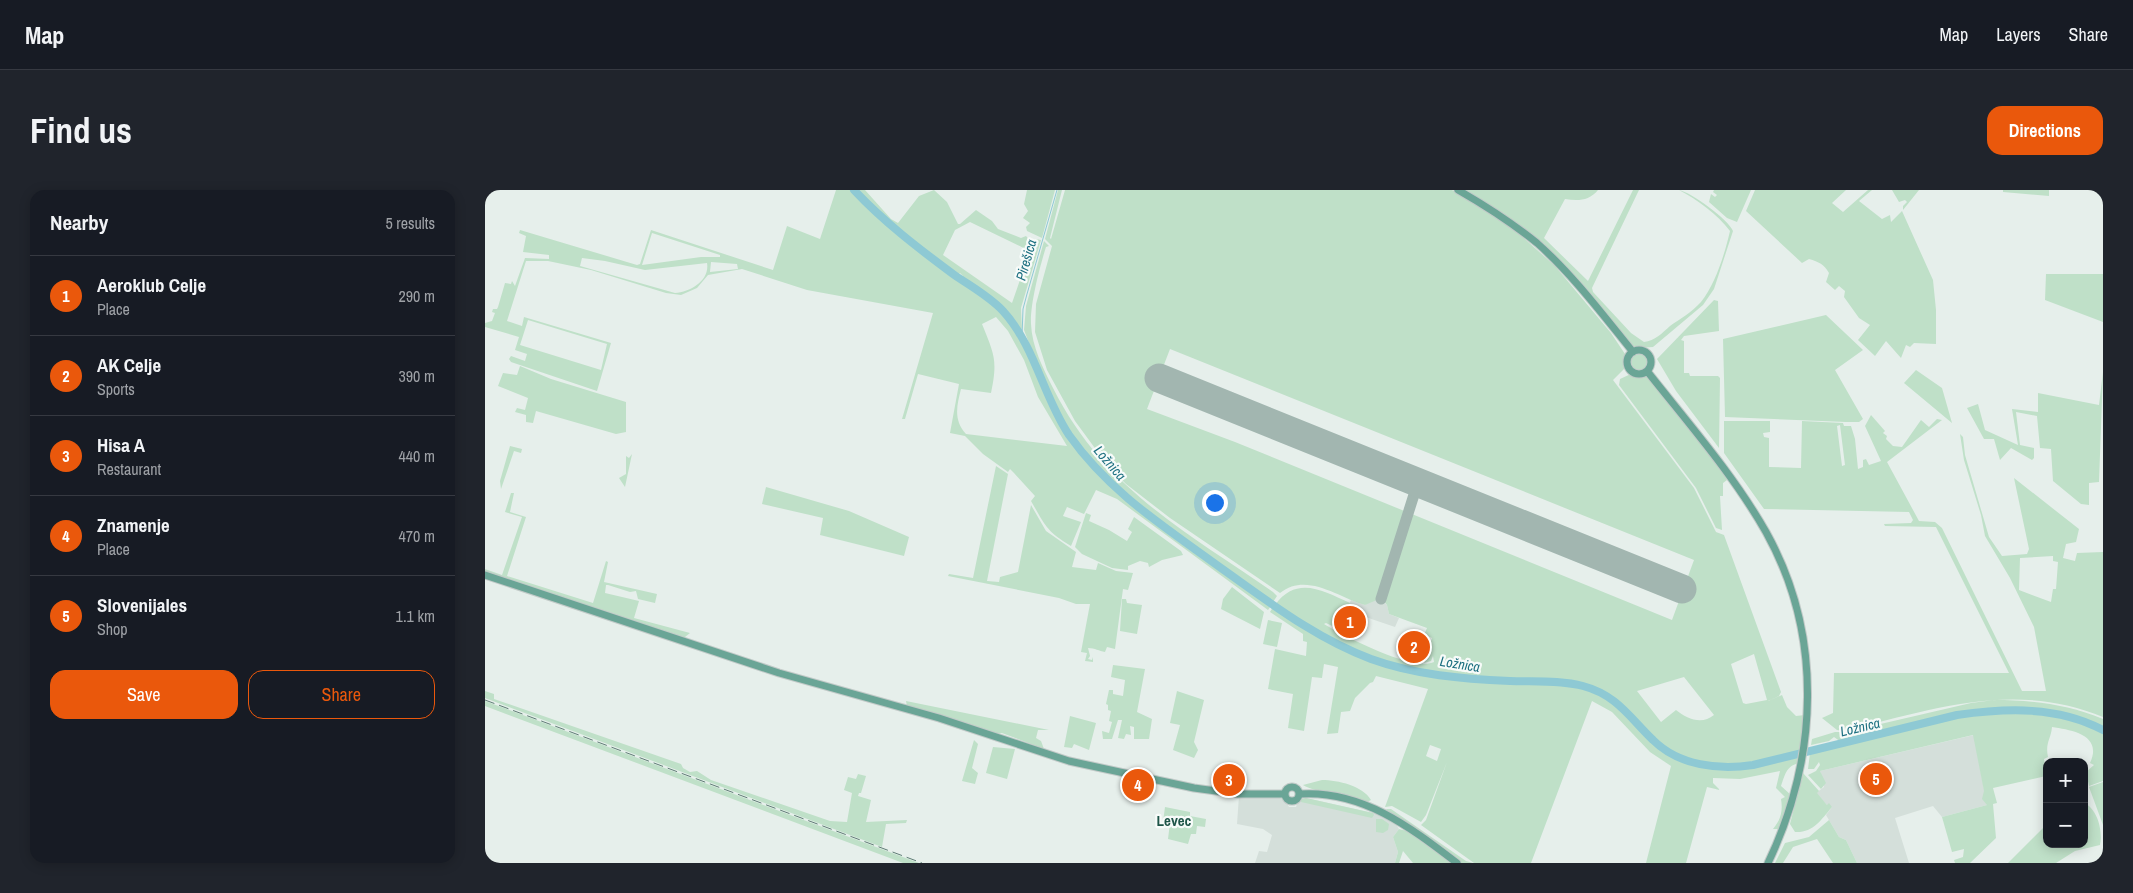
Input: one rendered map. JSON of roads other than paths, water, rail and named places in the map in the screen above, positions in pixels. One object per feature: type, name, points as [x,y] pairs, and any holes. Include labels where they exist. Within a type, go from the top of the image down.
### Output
[{"type":"main road","points":[[1458,190],[1512,224],[1538,244],[1579,288],[1633,352]]},
{"type":"main road","points":[[1641,350],[1649,355],[1651,364],[1647,371],[1634,372],[1629,367],[1628,358],[1633,352],[1641,350]]},
{"type":"main road","points":[[1647,371],[1736,484],[1777,553],[1794,598],[1804,642],[1808,688],[1806,734],[1803,762],[1773,863]]},
{"type":"main road","points":[[485,575],[779,672],[930,716],[1069,761],[1194,788],[1238,794],[1285,794],[1287,789],[1292,787],[1297,789],[1300,794],[1337,797],[1381,811],[1403,823],[1457,863]]},
{"type":"main road","points":[[1768,863],[1781,836]]},
{"type":"waterway","name":"Ložnica","points":[[854,190],[902,234],[953,274],[986,296],[1003,311],[1014,325],[1031,355],[1052,404],[1069,435],[1085,456],[1120,492],[1159,523],[1275,606],[1312,630],[1350,650],[1371,659],[1405,669],[1439,675],[1492,680],[1556,682],[1583,686],[1595,690],[1614,701],[1663,749],[1687,761],[1713,766],[1753,765],[1957,715],[1995,711],[2013,710],[2050,713],[2086,722],[2103,730]]},
{"type":"waterway","name":"Pirešica","points":[[1022,336],[1023,309],[1057,190]]},
{"type":"railway","points":[[485,700],[922,863]]},
{"type":"place","name":"Aeroklub Celje","points":[[1350,622]]},
{"type":"place","name":"AK Celje","points":[[1414,647]]},
{"type":"place","name":"Slovenijales","points":[[1876,779]]},
{"type":"place","name":"Hisa A","points":[[1229,780]]},
{"type":"place","name":"Znamenje","points":[[1138,785]]},
{"type":"district","name":"Levec","points":[[1174,820]]}]
